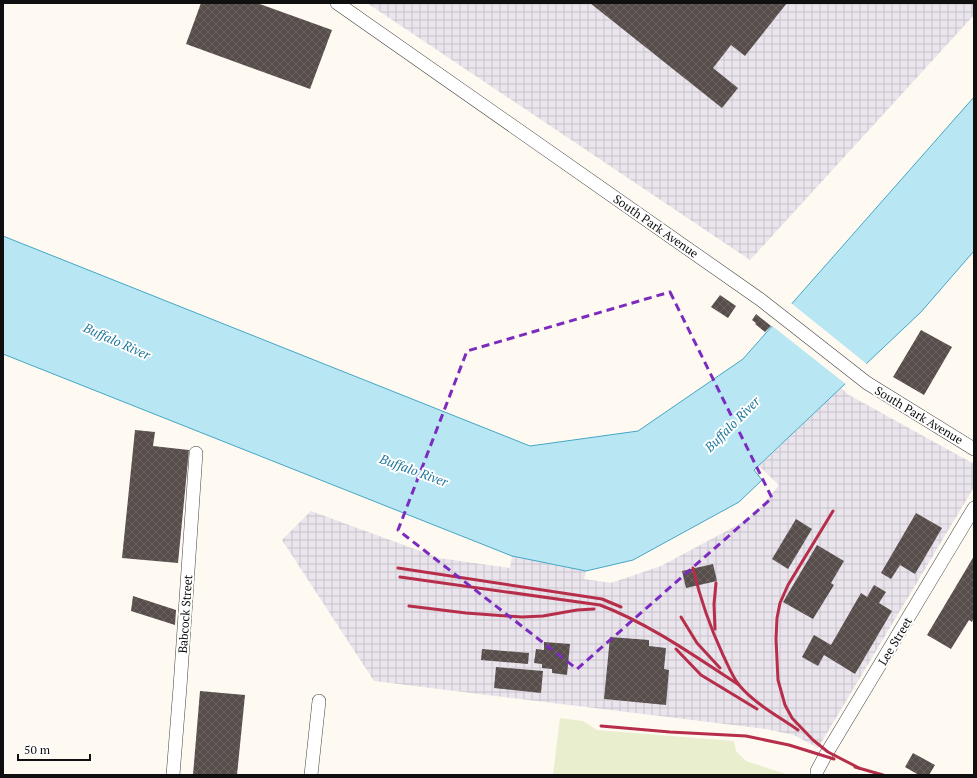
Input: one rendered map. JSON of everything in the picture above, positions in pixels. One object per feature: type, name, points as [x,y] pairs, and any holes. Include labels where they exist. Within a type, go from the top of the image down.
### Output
[{"type":"street","name":"South Park Avenue","points":[[337,3],[762,300],[867,384],[974,448]]},
{"type":"street","name":"Babcock Street","points":[[172,775],[180,687],[196,453]]},
{"type":"street","name":"Lee Street","points":[[817,775],[817,771],[825,756],[974,508]]},
{"type":"street","points":[[311,775],[319,701]]},
{"type":"highlighted area","points":[[670,292],[772,498],[577,669],[398,530],[467,351]]},
{"type":"shaded area","points":[[367,3],[974,3],[974,15],[750,260]]},
{"type":"shaded area","points":[[841,388],[849,395],[974,464],[974,487],[818,748],[794,735],[766,729],[374,681],[282,540],[311,511],[439,558],[510,568],[512,556],[586,571],[584,579],[611,583],[661,566],[745,521],[763,505],[779,485],[759,466]]},
{"type":"green space","points":[[560,718],[583,721],[597,730],[734,741],[736,751],[746,761],[789,775],[553,775]]},
{"type":"water","name":"Buffalo River","points":[[974,97],[974,251],[921,312],[754,470],[762,480],[739,502],[633,560],[586,571],[512,556],[3,354],[3,236],[530,446],[638,431],[743,359]]},
{"type":"pier","points":[[791,303],[868,365],[847,385],[771,325]]},
{"type":"building","points":[[201,3],[257,3],[332,30],[310,89],[186,44]]},
{"type":"building","points":[[590,3],[787,3],[745,56],[731,45],[713,68],[738,88],[722,108]]},
{"type":"building","points":[[720,295],[736,306],[728,318],[711,307]]},
{"type":"building","points":[[756,314],[771,326],[765,332],[752,320]]},
{"type":"building","points":[[921,330],[952,347],[924,395],[893,377]]},
{"type":"building","points":[[135,430],[155,432],[153,446],[189,450],[178,563],[122,558]]},
{"type":"building","points":[[916,513],[942,528],[915,574],[900,565],[891,579],[881,573]]},
{"type":"building","points":[[796,519],[812,529],[788,569],[772,559]]},
{"type":"building","points":[[817,545],[844,561],[831,583],[834,585],[813,619],[783,602]]},
{"type":"building","points":[[974,556],[974,618],[972,622],[969,620],[951,649],[927,635]]},
{"type":"building","points":[[713,564],[717,581],[686,588],[682,571]]},
{"type":"building","points":[[874,585],[886,592],[879,603],[892,611],[855,674],[824,655],[818,666],[802,657],[814,635],[831,645],[861,593],[867,597]]},
{"type":"building","points":[[133,596],[176,610],[175,625],[131,611]]},
{"type":"building","points":[[610,637],[649,640],[649,646],[666,648],[664,669],[669,670],[666,705],[604,699]]},
{"type":"building","points":[[544,642],[570,644],[567,675],[552,673],[552,669],[542,668],[542,664],[534,663],[536,649],[544,650]]},
{"type":"building","points":[[482,649],[529,653],[528,664],[481,660]]},
{"type":"building","points":[[496,667],[543,671],[541,693],[494,688]]},
{"type":"building","points":[[200,691],[245,695],[237,775],[193,775]]},
{"type":"building","points":[[913,753],[935,765],[929,775],[917,774],[905,767]]},
{"type":"railway","points":[[833,511],[788,585],[780,603],[777,618],[776,639],[778,680],[785,705],[792,718],[813,740],[828,752],[859,768]]},
{"type":"railway","points":[[398,568],[602,599],[621,607]]},
{"type":"railway","points":[[693,568],[710,623],[723,655],[737,682],[745,692],[759,704],[798,730]]},
{"type":"railway","points":[[400,577],[600,605],[618,612],[654,631],[739,685]]},
{"type":"railway","points":[[715,629],[714,604],[716,583]]},
{"type":"railway","points":[[409,606],[466,613],[522,617],[543,616],[577,610],[594,609]]},
{"type":"railway","points":[[681,617],[697,643],[720,668]]},
{"type":"railway","points":[[676,649],[701,675],[757,709]]},
{"type":"railway","points":[[601,726],[670,732],[746,736],[789,745],[834,759]]},
{"type":"railway","points":[[855,767],[883,775]]}]
